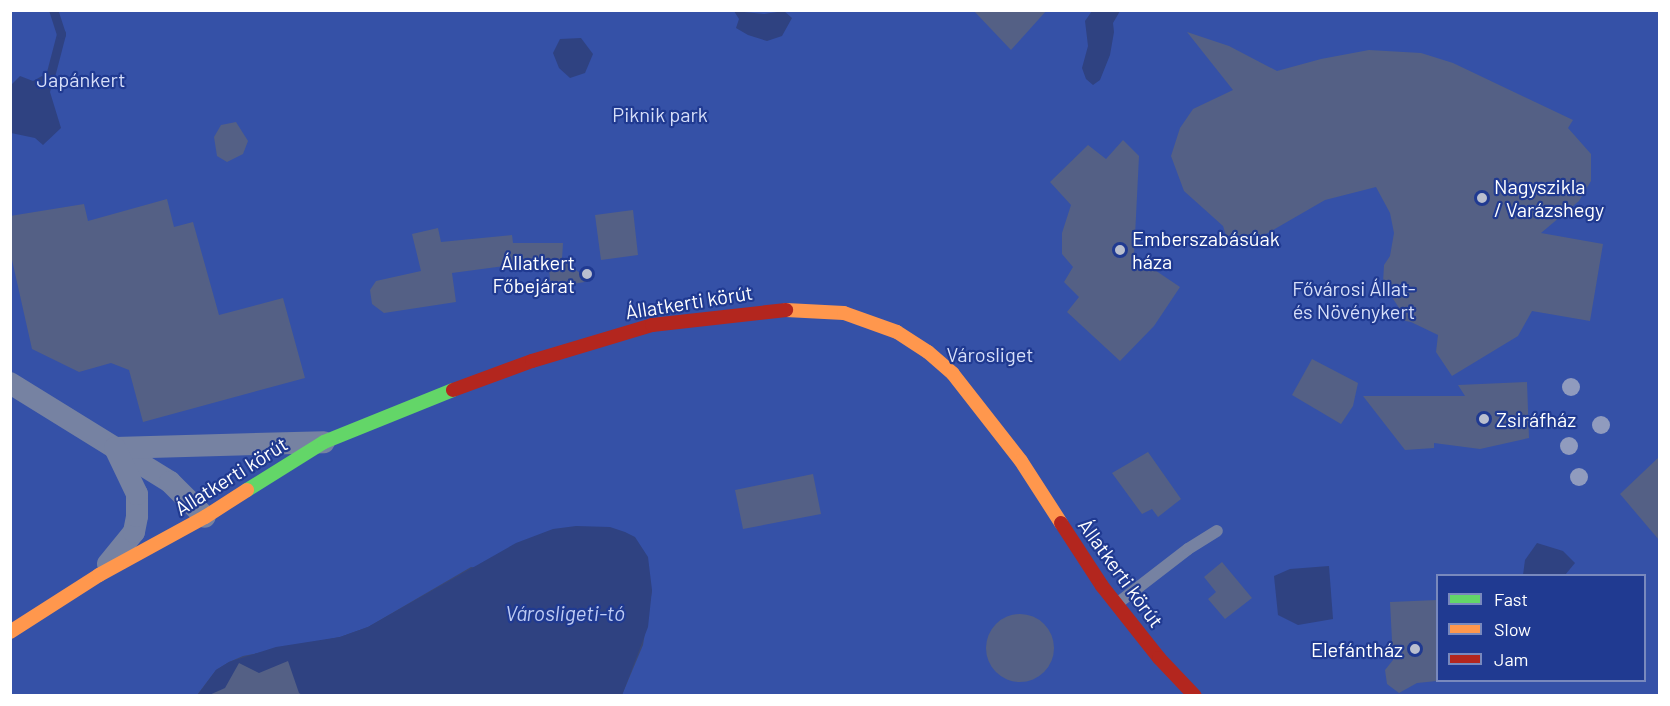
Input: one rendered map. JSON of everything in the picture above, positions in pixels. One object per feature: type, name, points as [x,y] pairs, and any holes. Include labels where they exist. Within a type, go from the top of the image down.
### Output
[{"type":"street","name":"Állatkerti körút","points":[[10,632],[99,575],[205,517],[324,442],[398,410],[532,361],[652,324],[770,310],[844,313],[897,332],[928,352],[953,374],[1021,461],[1117,604],[1159,658],[1195,696]]},
{"type":"street","points":[[10,383],[170,482],[205,517]]},
{"type":"street","points":[[115,448],[324,442]]},
{"type":"street","points":[[99,575],[134,532],[138,516],[137,494],[115,448]]},
{"type":"lane","points":[[1117,604],[1188,549],[1217,531]]},
{"type":"green space","name":"Városliget","points":[[10,11],[1659,11],[1659,695],[622,695],[643,645],[652,590],[471,567],[368,627],[340,637],[243,656],[229,662],[216,670],[197,695],[11,695]]},
{"type":"water","points":[[734,11],[764,14],[784,11],[792,18],[782,36],[767,41],[748,35],[736,28],[739,19]]},
{"type":"water","points":[[1092,11],[1120,11],[1113,23],[1114,32],[1110,55],[1100,80],[1093,85],[1086,79],[1082,68],[1088,46],[1085,21]]},
{"type":"water","points":[[581,38],[593,54],[585,73],[570,78],[559,68],[553,53],[560,39]]},
{"type":"water","points":[[20,76],[33,81],[42,76],[53,82],[50,92],[61,128],[43,145],[35,138],[11,133],[11,85]]},
{"type":"water","name":"Városligeti-tó","points":[[576,526],[610,527],[625,532],[635,537],[648,557],[652,590],[648,627],[622,695],[197,696],[216,670],[229,662],[276,647],[340,637],[368,627],[516,543],[553,529]]},
{"type":"water","points":[[1537,543],[1563,551],[1575,563],[1566,574],[1523,574],[1525,560]]},
{"type":"water","points":[[1329,566],[1333,619],[1298,625],[1278,615],[1274,576],[1290,569]]},
{"type":"building","points":[[973,10],[1047,10],[1011,50]]},
{"type":"building","name":"Nagyszikla / Varázshegy","points":[[1187,32],[1229,46],[1277,71],[1321,59],[1369,50],[1421,53],[1453,63],[1573,120],[1568,128],[1591,154],[1591,181],[1579,201],[1541,233],[1603,244],[1590,321],[1532,311],[1518,336],[1452,376],[1436,352],[1438,335],[1411,322],[1395,319],[1399,308],[1383,283],[1384,265],[1390,256],[1394,233],[1390,213],[1376,187],[1325,200],[1254,241],[1229,245],[1223,226],[1184,191],[1171,156],[1180,128],[1193,109],[1233,90]]},
{"type":"building","points":[[236,122],[248,141],[243,154],[227,162],[217,156],[214,137],[221,125]]},
{"type":"building","name":"Emberszabásúak háza","points":[[1123,140],[1139,156],[1134,256],[1180,287],[1154,326],[1120,361],[1067,312],[1079,297],[1064,282],[1073,267],[1062,254],[1062,233],[1071,205],[1050,182],[1088,145],[1106,159]]},
{"type":"building","points":[[167,199],[174,227],[193,222],[219,315],[283,298],[305,378],[143,422],[129,370],[111,363],[79,372],[32,349],[10,251],[10,216],[84,204],[88,221]]},
{"type":"building","points":[[633,210],[638,255],[601,260],[595,215]]},
{"type":"building","name":"Állatkert Főbejárat","points":[[438,228],[441,242],[512,235],[513,243],[563,243],[562,259],[590,281],[551,288],[548,260],[452,273],[456,302],[384,313],[372,304],[370,290],[376,281],[421,271],[412,234]]},
{"type":"building","points":[[1312,359],[1358,383],[1353,406],[1341,424],[1292,395]]},
{"type":"building","name":"Zsiráfház","points":[[1527,382],[1529,438],[1480,449],[1434,443],[1434,448],[1405,450],[1363,396],[1465,396],[1458,385]]},
{"type":"building","points":[[1148,452],[1181,499],[1158,517],[1152,509],[1142,514],[1112,473]]},
{"type":"building","points":[[1659,457],[1659,540],[1620,494]]},
{"type":"building","points":[[813,474],[821,514],[743,529],[735,490]]},
{"type":"building","points":[[1222,562],[1252,598],[1225,619],[1208,599],[1216,592],[1204,577]]},
{"type":"building","name":"Elefántház","points":[[1436,600],[1436,681],[1417,683],[1399,693],[1387,684],[1385,670],[1393,660],[1390,602]]},
{"type":"building","points":[[1020,614],[1033,617],[1044,624],[1051,635],[1054,648],[1051,661],[1044,672],[1033,679],[1020,682],[1007,679],[996,672],[989,661],[986,648],[989,635],[996,624],[1007,617]]},
{"type":"building","points":[[288,661],[299,693],[304,696],[207,696],[225,688],[239,663],[259,673]]},
{"type":"waterway","points":[[49,80],[61,34],[53,10]]},
{"type":"traffic: fast","points":[[247,490],[324,442],[453,390]]},
{"type":"traffic: slow","points":[[786,310],[844,313],[897,332],[928,352],[953,374],[1021,461],[1061,523]]},
{"type":"traffic: slow","points":[[10,632],[99,575],[205,517],[247,490]]},
{"type":"traffic: jam","points":[[453,390],[532,361],[652,325],[786,310]]},
{"type":"traffic: jam","points":[[1061,523],[1102,586],[1159,658],[1195,696]]},
{"type":"place","name":"Nagyszikla / Varázshegy","points":[[1482,198]]},
{"type":"place","name":"Emberszabásúak háza","points":[[1120,250]]},
{"type":"place","name":"Állatkert Főbejárat","points":[[587,274]]},
{"type":"place","name":"Zsiráfház","points":[[1484,419]]},
{"type":"place","name":"Elefántház","points":[[1415,649]]},
{"type":"park label","name":"Japánkert","points":[[81,79]]},
{"type":"park label","name":"Piknik park","points":[[660,114]]},
{"type":"park label","name":"Fővárosi Állat- és Növénykert","points":[[1354,300]]}]
